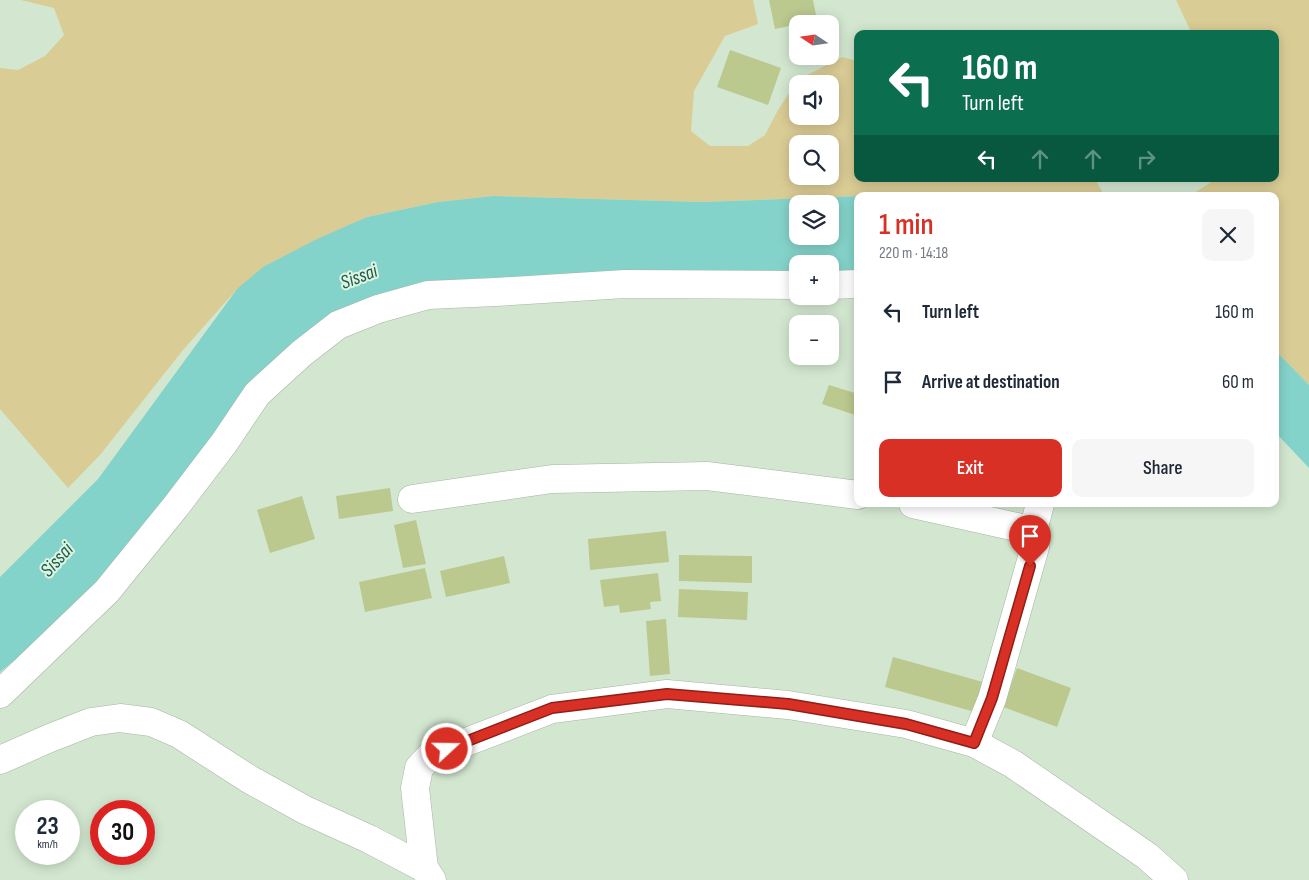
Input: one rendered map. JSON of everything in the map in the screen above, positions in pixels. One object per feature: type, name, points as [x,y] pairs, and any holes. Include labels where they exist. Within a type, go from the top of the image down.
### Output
[{"type":"street","points":[[0,694],[107,591],[224,443],[257,394],[302,353],[338,325],[378,309],[428,295],[625,284],[789,285]]},
{"type":"street","points":[[839,285],[854,284]]},
{"type":"street","points":[[412,498],[552,479],[707,476],[854,494]]},
{"type":"street","points":[[927,507],[1021,528],[1032,535]]},
{"type":"street","points":[[974,743],[995,689],[1035,547],[1032,535],[1039,507]]},
{"type":"street","points":[[428,874],[415,788],[419,768],[430,756],[552,708],[667,694],[788,704],[906,724],[974,743],[1021,769],[1146,856],[1174,880]]},
{"type":"street","points":[[0,760],[91,722],[120,718],[151,722],[179,734],[249,779],[305,810],[369,839],[428,874]]},
{"type":"shaded area","points":[[21,0],[753,0],[758,24],[725,36],[694,91],[691,131],[710,146],[748,146],[765,135],[789,94],[789,125],[839,125],[839,75],[808,75],[827,65],[839,65],[839,59],[842,57],[854,60],[854,182],[1097,182],[1102,192],[854,192],[854,196],[789,195],[789,199],[702,202],[493,196],[438,202],[367,217],[237,289],[183,350],[100,455],[68,488],[0,409],[0,68],[18,70],[45,56],[64,35],[54,8]]},
{"type":"shaded area","points":[[1176,0],[1309,0],[1309,385],[1279,354],[1279,192],[1196,192],[1211,182],[1279,182],[1279,30],[1190,30]]},
{"type":"water","name":"Sissai","points":[[493,196],[702,202],[789,199],[789,245],[839,245],[839,197],[854,196],[854,272],[839,272],[839,255],[789,255],[789,273],[479,278],[419,284],[329,320],[120,560],[52,630],[0,672],[0,577],[98,479],[237,289],[263,267],[317,239],[367,217],[438,202]]},
{"type":"water","points":[[1279,354],[1309,385],[1309,468],[1279,436]]},
{"type":"building","points":[[769,0],[813,0],[816,15],[789,15],[789,26],[775,29]]},
{"type":"building","points":[[730,50],[781,68],[768,105],[717,87]]},
{"type":"building","points":[[829,385],[854,393],[854,415],[822,404]]},
{"type":"building","points":[[390,488],[393,511],[339,519],[336,496]]},
{"type":"building","points":[[302,496],[315,539],[270,553],[257,510]]},
{"type":"building","points":[[416,520],[426,564],[403,568],[394,525]]},
{"type":"building","points":[[666,531],[669,562],[590,570],[588,539]]},
{"type":"building","points":[[679,555],[752,556],[752,583],[679,581]]},
{"type":"building","points":[[504,556],[510,583],[446,597],[440,571]]},
{"type":"building","points":[[425,568],[432,598],[365,612],[359,582]]},
{"type":"building","points":[[658,573],[661,601],[650,602],[651,609],[620,613],[619,605],[604,607],[600,580]]},
{"type":"building","points":[[679,589],[748,592],[747,620],[678,617]]},
{"type":"building","points":[[666,619],[670,674],[650,676],[646,621]]},
{"type":"building","points":[[893,657],[983,682],[975,712],[885,687]]},
{"type":"building","points":[[1017,668],[1071,688],[1057,727],[1003,707]]},
{"type":"route","points":[[447,749],[552,708],[667,694],[788,704],[906,724],[974,743],[992,698],[1030,566]]}]
